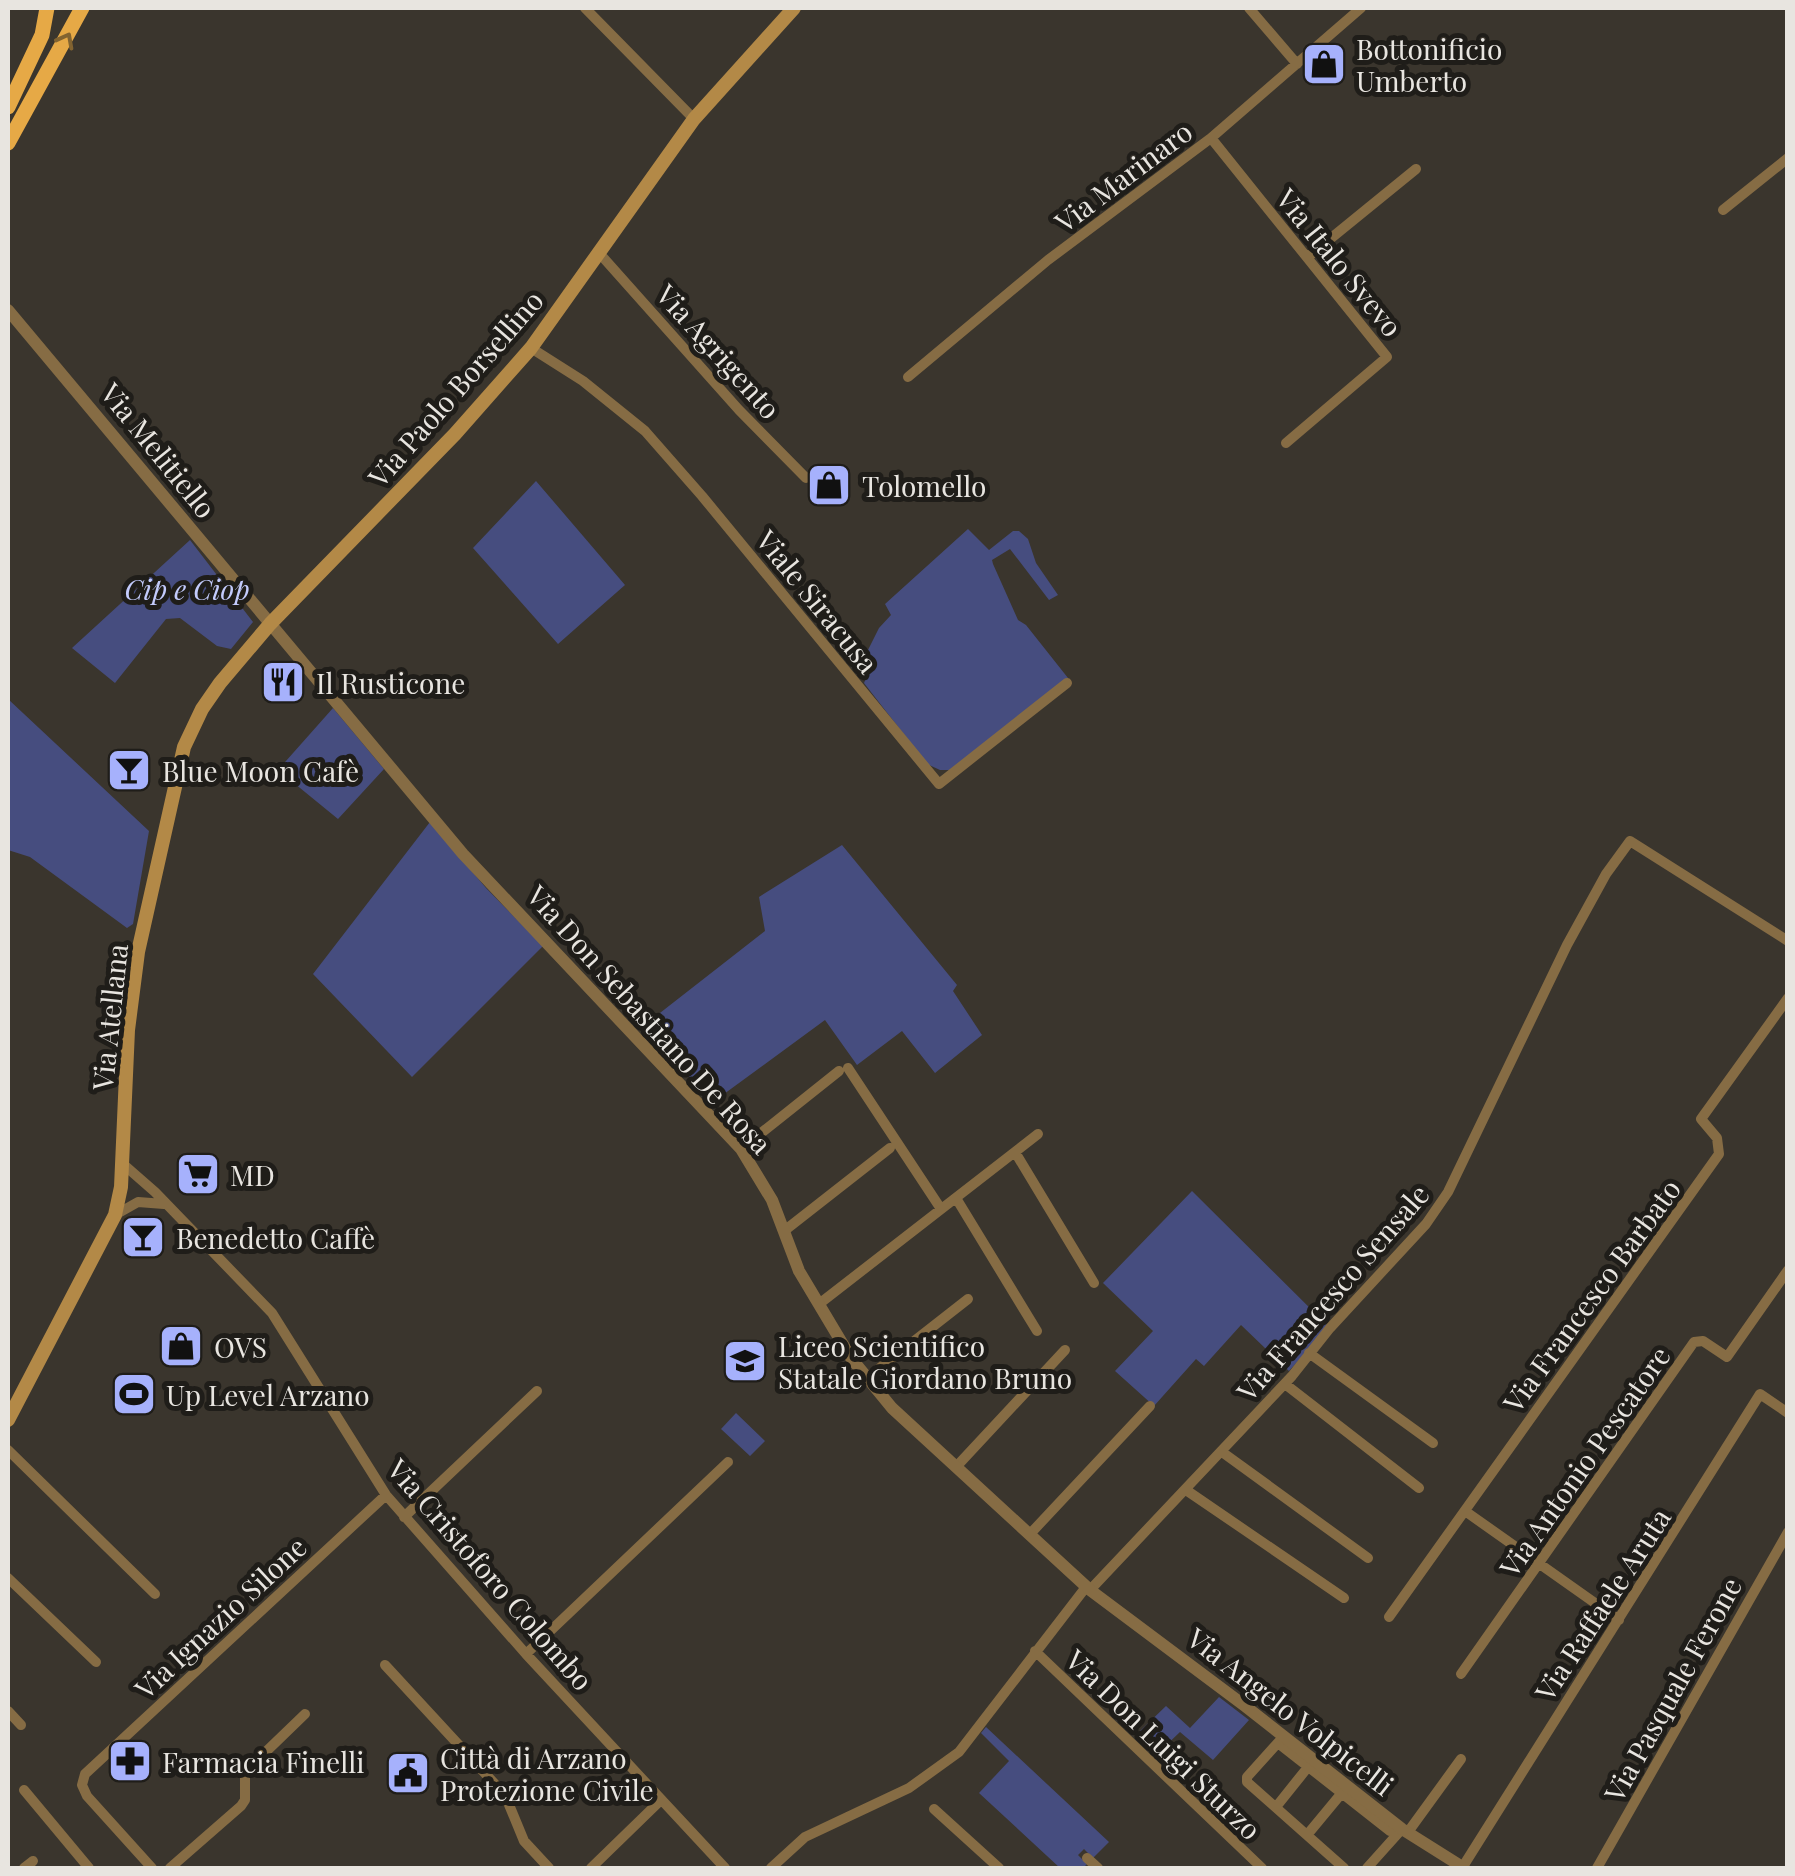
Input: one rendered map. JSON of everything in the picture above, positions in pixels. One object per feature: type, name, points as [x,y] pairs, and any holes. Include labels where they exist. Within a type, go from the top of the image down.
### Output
[{"type":"highway","points":[[8,108],[42,35],[47,8]]},
{"type":"highway","points":[[8,143],[82,8]]},
{"type":"main road","name":"Via Paolo Borsellino","points":[[270,624],[455,434],[532,348],[694,120],[794,8]]},
{"type":"main road","name":"Via Atellana","points":[[8,1420],[115,1215],[123,1164],[128,1030],[138,952],[184,746],[220,682],[270,624]]},
{"type":"street","points":[[585,8],[694,120]]},
{"type":"street","points":[[1249,8],[1297,64]]},
{"type":"street","name":"Via Marinaro","points":[[908,377],[1048,260],[1211,138],[1361,8]]},
{"type":"street","name":"Via Italo Svevo","points":[[1211,138],[1388,359],[1286,443]]},
{"type":"street","points":[[1723,210],[1788,158]]},
{"type":"street","points":[[1308,258],[1416,169]]},
{"type":"street","name":"Via Agrigento","points":[[600,254],[739,410],[806,478]]},
{"type":"street","name":"Via Melitiello","points":[[10,316],[61,369],[270,624]]},
{"type":"street","name":"Viale Siracusa","points":[[532,348],[583,381],[645,431],[939,784],[1067,683]]},
{"type":"street","name":"Via Don Sebastiano De Rosa","points":[[270,624],[463,854],[741,1149],[761,1179],[794,1262],[851,1358],[892,1408],[1088,1588]]},
{"type":"street","name":"Via Francesco Sensale","points":[[771,1868],[806,1836],[909,1788],[959,1752],[1088,1588],[1222,1452],[1408,1244],[1448,1192],[1566,945],[1606,874],[1630,841],[1788,941]]},
{"type":"street","name":"Via Francesco Barbato","points":[[1388,1617],[1719,1154],[1717,1138],[1702,1118],[1788,998]]},
{"type":"street","points":[[741,1149],[844,1069],[941,1210]]},
{"type":"street","points":[[819,1304],[1038,1134]]},
{"type":"street","points":[[784,1231],[890,1148]]},
{"type":"street","points":[[1015,1152],[1094,1283]]},
{"type":"street","name":"Via Cristoforo Colombo","points":[[123,1164],[222,1259],[272,1314],[386,1495],[404,1517],[725,1868]]},
{"type":"street","points":[[956,1198],[1037,1331]]},
{"type":"street","points":[[115,1215],[138,1202],[164,1204]]},
{"type":"street","name":"Via Antonio Pescatore","points":[[1460,1674],[1694,1342],[1703,1341],[1727,1357],[1788,1270]]},
{"type":"street","points":[[867,1378],[968,1299]]},
{"type":"street","points":[[956,1467],[1065,1350]]},
{"type":"street","points":[[1309,1353],[1432,1443]]},
{"type":"street","points":[[1284,1384],[1419,1488]]},
{"type":"street","points":[[404,1517],[536,1390]]},
{"type":"street","name":"Via Raffaele Aruta","points":[[1463,1868],[1760,1394],[1788,1413]]},
{"type":"street","points":[[1030,1534],[1150,1406]]},
{"type":"street","points":[[8,1450],[155,1594]]},
{"type":"street","points":[[1222,1452],[1368,1558]]},
{"type":"street","points":[[526,1654],[728,1462]]},
{"type":"street","points":[[1186,1490],[1344,1598]]},
{"type":"street","name":"Via Ignazio Silone","points":[[152,1868],[87,1796],[82,1784],[85,1774],[386,1495]]},
{"type":"street","points":[[1465,1511],[1618,1620]]},
{"type":"street","name":"Via Pasquale Ferone","points":[[1597,1868],[1788,1532]]},
{"type":"street","points":[[8,1578],[96,1662]]},
{"type":"street","name":"Via Angelo Volpicelli","points":[[1088,1588],[1400,1831],[1463,1868]]},
{"type":"street","name":"Via Don Luigi Sturzo","points":[[1036,1651],[1262,1868]]},
{"type":"street","points":[[385,1665],[505,1795],[524,1841],[548,1868]]},
{"type":"street","points":[[8,1711],[21,1725]]},
{"type":"street","points":[[170,1868],[241,1806],[245,1800],[245,1772],[305,1714]]},
{"type":"street","points":[[1344,1868],[1247,1782],[1247,1776],[1281,1740],[1342,1794],[1400,1831]]},
{"type":"street","points":[[1367,1868],[1461,1758]]},
{"type":"street","points":[[1276,1807],[1308,1767]]},
{"type":"street","points":[[24,1790],[89,1868]]},
{"type":"street","points":[[1307,1836],[1342,1794]]},
{"type":"street","points":[[591,1868],[661,1800]]},
{"type":"street","points":[[934,1808],[1000,1868]]},
{"type":"street","points":[[1087,1858],[1098,1868]]},
{"type":"green space","points":[[536,481],[625,585],[558,644],[473,548]]},
{"type":"green space","points":[[968,529],[989,550],[1013,531],[1028,539],[1036,563],[1058,595],[1049,600],[1010,549],[992,560],[993,564],[1018,620],[1068,678],[950,770],[940,770],[927,764],[864,683],[871,666],[866,654],[879,628],[891,615],[885,604]]},
{"type":"green space","name":"Cip e Ciop","points":[[190,540],[253,622],[231,649],[217,646],[180,618],[166,619],[115,683],[72,648]]},
{"type":"green space","points":[[8,699],[149,831],[133,924],[127,928],[30,857],[8,850]]},
{"type":"green space","points":[[333,708],[384,769],[338,819],[278,770]]},
{"type":"green space","points":[[430,822],[486,888],[543,946],[412,1077],[313,974]]},
{"type":"green space","points":[[842,845],[957,985],[953,991],[982,1035],[935,1073],[902,1031],[857,1065],[825,1020],[713,1102],[642,1027],[765,931],[759,897]]},
{"type":"green space","points":[[1192,1191],[1329,1327],[1289,1371],[1241,1325],[1204,1366],[1196,1359],[1154,1406],[1115,1371],[1153,1331],[1103,1283]]},
{"type":"green space","points":[[736,1413],[765,1441],[750,1456],[721,1429]]},
{"type":"green space","points":[[1219,1697],[1249,1720],[1213,1760],[1180,1732],[1157,1754],[1137,1734],[1166,1706],[1190,1728]]},
{"type":"green space","points":[[986,1727],[1109,1842],[1093,1858],[1084,1849],[1078,1855],[1087,1864],[1083,1868],[1060,1868],[979,1793],[1009,1761],[981,1733]]},
{"type":"place","name":"Bottonificio Umberto","points":[[1324,64]]},
{"type":"place","name":"Tolomello","points":[[829,485]]},
{"type":"place","name":"Il Rusticone","points":[[283,682]]},
{"type":"place","name":"Blue Moon Cafè","points":[[129,770]]},
{"type":"place","name":"MD","points":[[198,1174]]},
{"type":"place","name":"Benedetto Caffè","points":[[143,1237]]},
{"type":"place","name":"OVS","points":[[181,1346]]},
{"type":"place","name":"Liceo Scientifico Statale Giordano Bruno","points":[[745,1361]]},
{"type":"place","name":"Up Level Arzano","points":[[134,1394]]},
{"type":"place","name":"Farmacia Finelli","points":[[130,1761]]},
{"type":"place","name":"Città di Arzano Protezione Civile","points":[[408,1773]]}]
